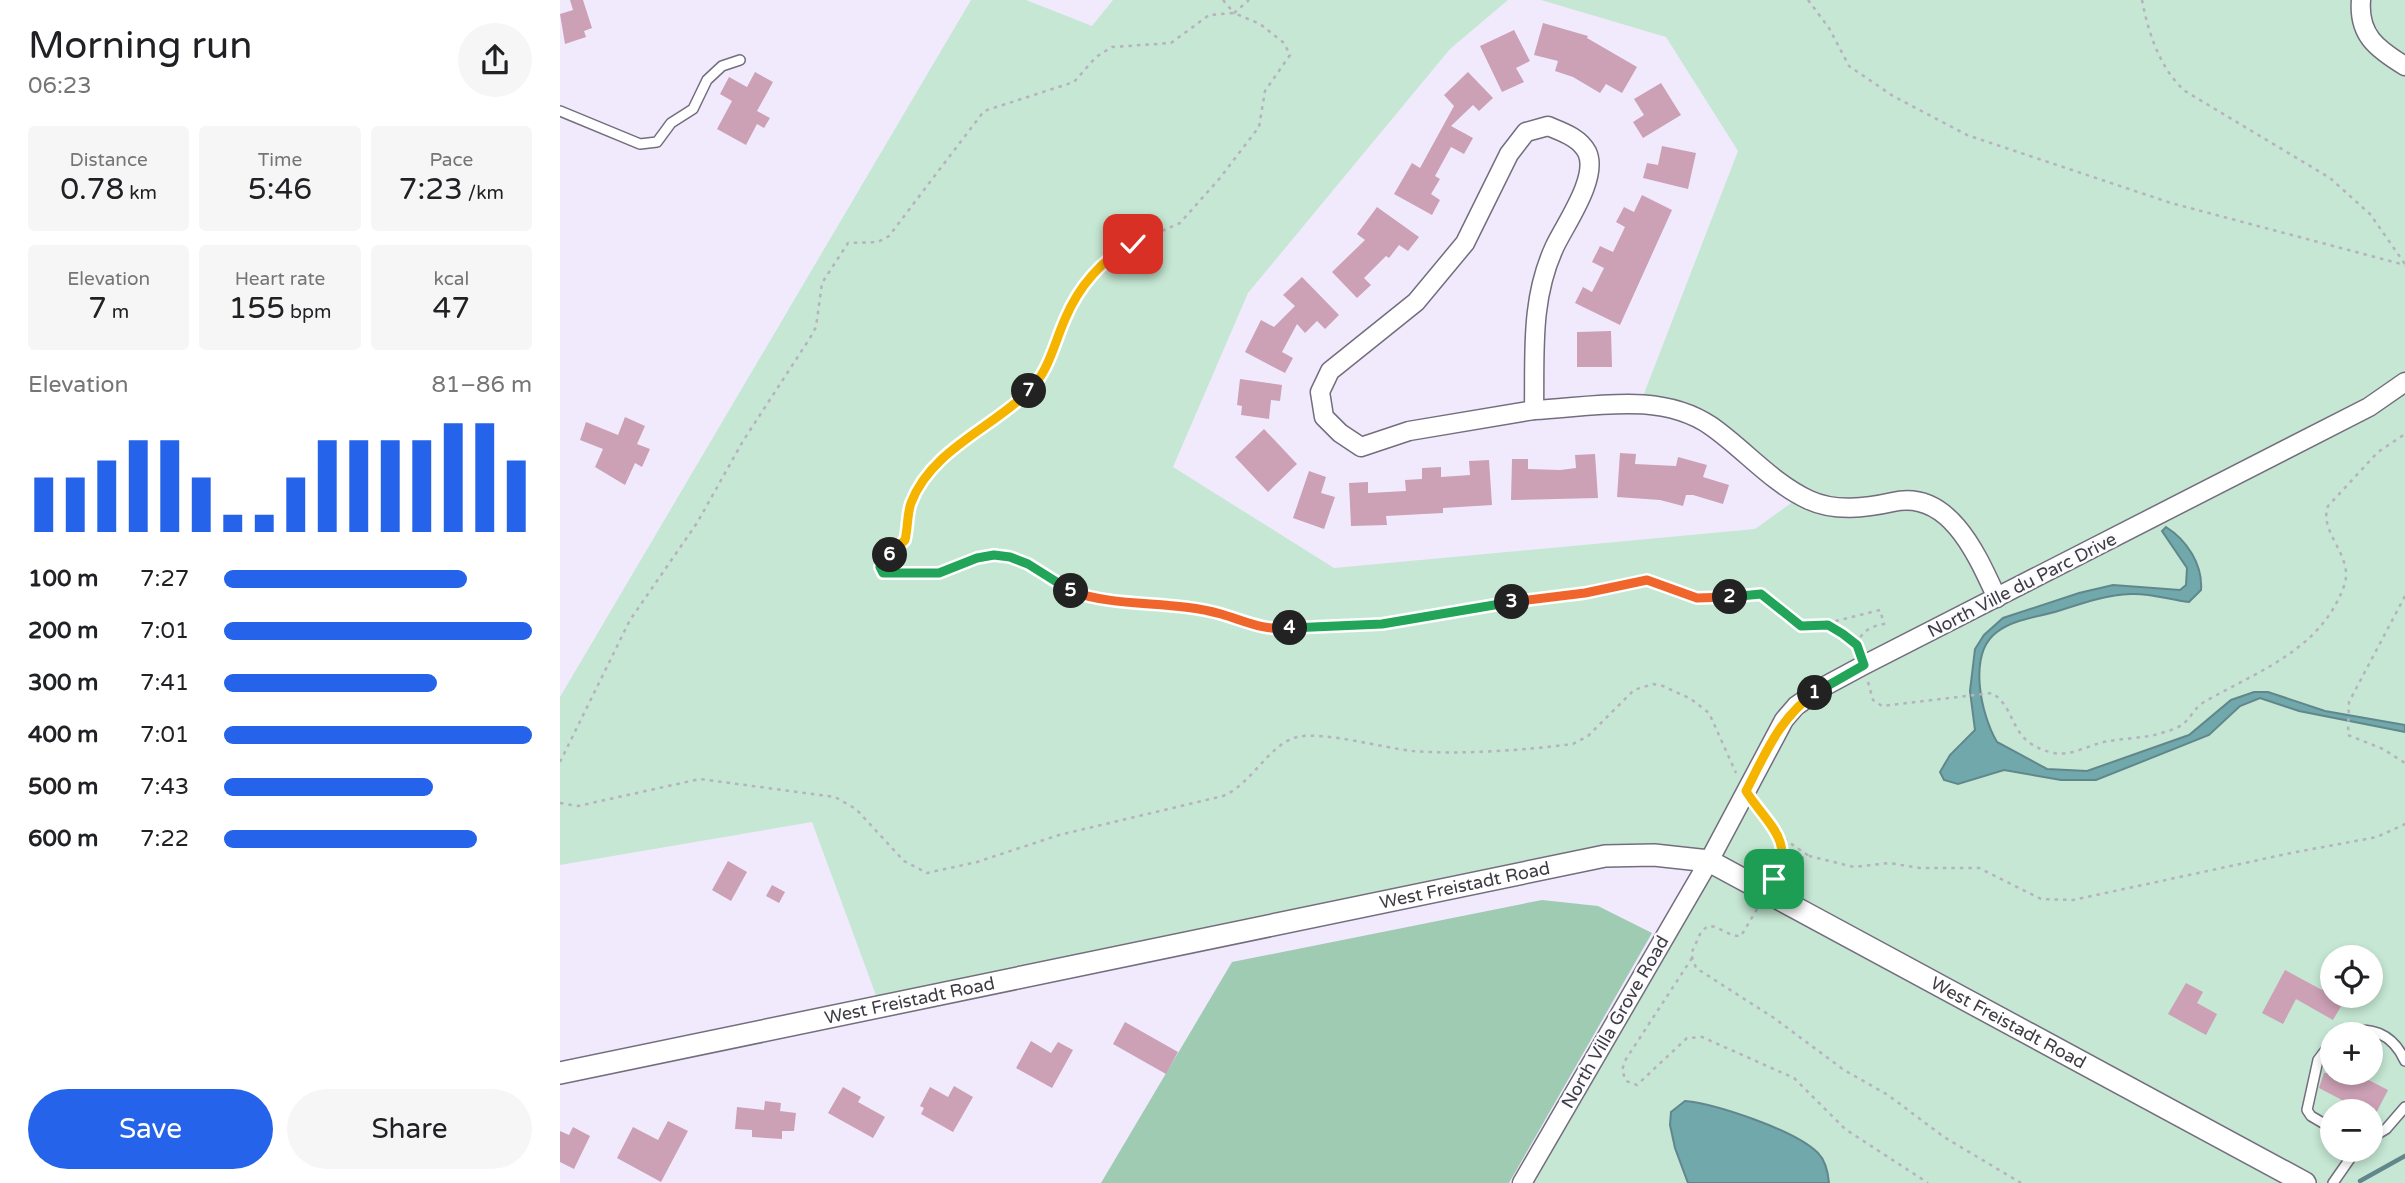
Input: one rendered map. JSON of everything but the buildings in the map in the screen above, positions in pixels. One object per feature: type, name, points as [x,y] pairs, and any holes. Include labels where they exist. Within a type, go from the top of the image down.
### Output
[{"type":"street","points":[[2361,0],[2360,21],[2372,44],[2405,66]]},
{"type":"street","points":[[1534,410],[1535,309],[1554,248],[1588,182],[1588,153],[1573,137],[1548,126],[1526,132],[1509,154],[1465,243],[1416,302],[1330,371],[1320,392],[1324,417],[1340,433],[1361,447],[1409,431],[1534,410],[1657,403],[1684,411],[1711,426],[1787,488],[1812,501],[1870,509],[1918,500],[1941,513],[1956,526],[1975,551],[1997,598]]},
{"type":"street","name":"North Ville du Parc Drive","points":[[1709,861],[1779,729],[1796,706],[1864,665],[2370,407],[2405,382]]},
{"type":"street","name":"West Freistadt Road","points":[[560,1073],[1605,856],[1654,855],[1709,861],[2305,1183]]},
{"type":"street","name":"North Villa Grove Road","points":[[1522,1183],[1709,861]]},
{"type":"lane","points":[[560,111],[640,144],[650,144],[656,142],[671,123],[692,109],[707,80],[722,66],[740,60]]},
{"type":"lane","points":[[2383,1033],[2392,1039],[2405,1061]]},
{"type":"lane","points":[[2320,1057],[2307,1110],[2320,1121]]},
{"type":"lane","points":[[2383,1131],[2405,1107]]},
{"type":"lane","points":[[2333,1183],[2348,1162]]},
{"type":"path","points":[[1223,0],[1234,13],[1260,24],[1284,43],[1290,55],[1265,91],[1259,127],[1187,218],[1119,250],[1096,271],[1065,317],[1042,376],[1025,395],[959,445],[927,476],[909,508],[905,540],[882,562],[881,571],[889,574],[939,573],[977,558],[1010,557],[1082,594],[1184,605],[1269,628],[1382,624],[1647,580],[1697,598],[1761,594],[1801,626],[1828,625],[1880,610],[1884,624],[1869,628],[1857,645]]},
{"type":"path","points":[[560,762],[630,620],[697,523],[744,441],[810,338],[818,318],[822,283],[848,243],[878,242],[889,236],[970,127],[989,107],[1053,91],[1073,82],[1096,57],[1112,47],[1171,43],[1209,15],[1234,13],[1249,0]]},
{"type":"path","points":[[1808,0],[1829,28],[1849,66],[1902,101],[1967,135],[2171,203],[2405,264]]},
{"type":"path","points":[[2142,0],[2156,48],[2173,80],[2185,91],[2330,178],[2370,214],[2405,264]]},
{"type":"path","points":[[1828,625],[1857,645],[1873,700],[1882,706],[1992,693],[1999,698],[2011,723],[2030,743],[2061,754],[2117,739],[2157,735],[2182,725],[2202,703],[2258,675],[2305,644],[2335,605],[2346,583],[2345,561],[2326,517],[2329,506],[2378,452],[2405,434]]},
{"type":"path","points":[[2405,596],[2349,702],[2348,723],[2348,735],[2405,763]]},
{"type":"path","points":[[560,803],[578,806],[700,779],[835,797],[856,809],[913,868],[938,873],[1059,835],[1223,796],[1244,783],[1280,746],[1294,738],[1328,739],[1416,751],[1573,744],[1588,736],[1634,690],[1653,684],[1675,691],[1709,713],[1746,791],[1777,834],[1809,856],[1854,867],[1889,863],[1931,869],[1979,868],[2031,895],[2064,901],[2377,837],[2405,824]]},
{"type":"path","points":[[1774,879],[1784,862],[1777,834]]},
{"type":"path","points":[[1784,862],[1809,856]]},
{"type":"path","points":[[1759,906],[1741,936],[1734,937],[1717,926],[1708,926],[1696,942],[1692,958],[1626,1059],[1622,1070],[1626,1081],[1637,1086],[1687,1038],[1702,1037],[1794,1078],[1845,1129],[1928,1183]]},
{"type":"path","points":[[1692,958],[1696,968],[1774,1018],[1833,1063],[1888,1095],[1944,1137],[2021,1183]]},
{"type":"shaded area","points":[[971,0],[1026,0],[1092,26],[1113,0],[1508,0],[1450,49],[1248,293],[1173,467],[1334,568],[1755,529],[1801,496],[1711,426],[1640,404],[1738,151],[1666,37],[1541,0],[2405,0],[2405,1183],[1522,1183],[1708,862],[1654,855],[877,998],[812,822],[560,865],[560,697]]},
{"type":"shaded area","points":[[2166,527],[2187,546],[2199,571],[2201,590],[2189,602],[2138,594],[2103,598],[2011,624],[1997,632],[1988,642],[1982,655],[1980,685],[1986,717],[1997,742],[2047,769],[2087,771],[2189,735],[2231,700],[2254,692],[2268,692],[2325,711],[2405,725],[2405,732],[2299,711],[2260,698],[2240,706],[2209,735],[2096,780],[2061,780],[2004,770],[1958,784],[1944,780],[1940,772],[1950,755],[1975,730],[1970,691],[1975,649],[1984,635],[2003,618],[2079,593],[2113,585],[2180,590],[2186,585],[2187,568],[2162,531]]},
{"type":"shaded area","points":[[1542,900],[1598,906],[1652,933],[1509,1183],[1101,1183],[1232,962]]},
{"type":"shaded area","points":[[1685,1101],[1735,1113],[1774,1127],[1807,1144],[1821,1156],[1829,1183],[1688,1183],[1670,1125],[1671,1112]]},
{"type":"waterway","points":[[2360,1181],[2405,1156]]},
{"type":"route","points":[[1133,244],[1119,250],[1104,262],[1076,297],[1037,382],[1025,395],[959,445],[927,476],[912,499],[905,540],[882,562],[880,567],[883,573],[939,573],[977,558],[994,555],[1010,557],[1052,577],[1073,592],[1184,605],[1269,628],[1382,624],[1493,604],[1585,593],[1647,580],[1697,598],[1717,599],[1761,594],[1776,602],[1792,621],[1801,626],[1828,625],[1843,634],[1857,645],[1864,665],[1825,686],[1796,706],[1773,738],[1746,791],[1777,834],[1782,846],[1784,862],[1774,879]]}]
